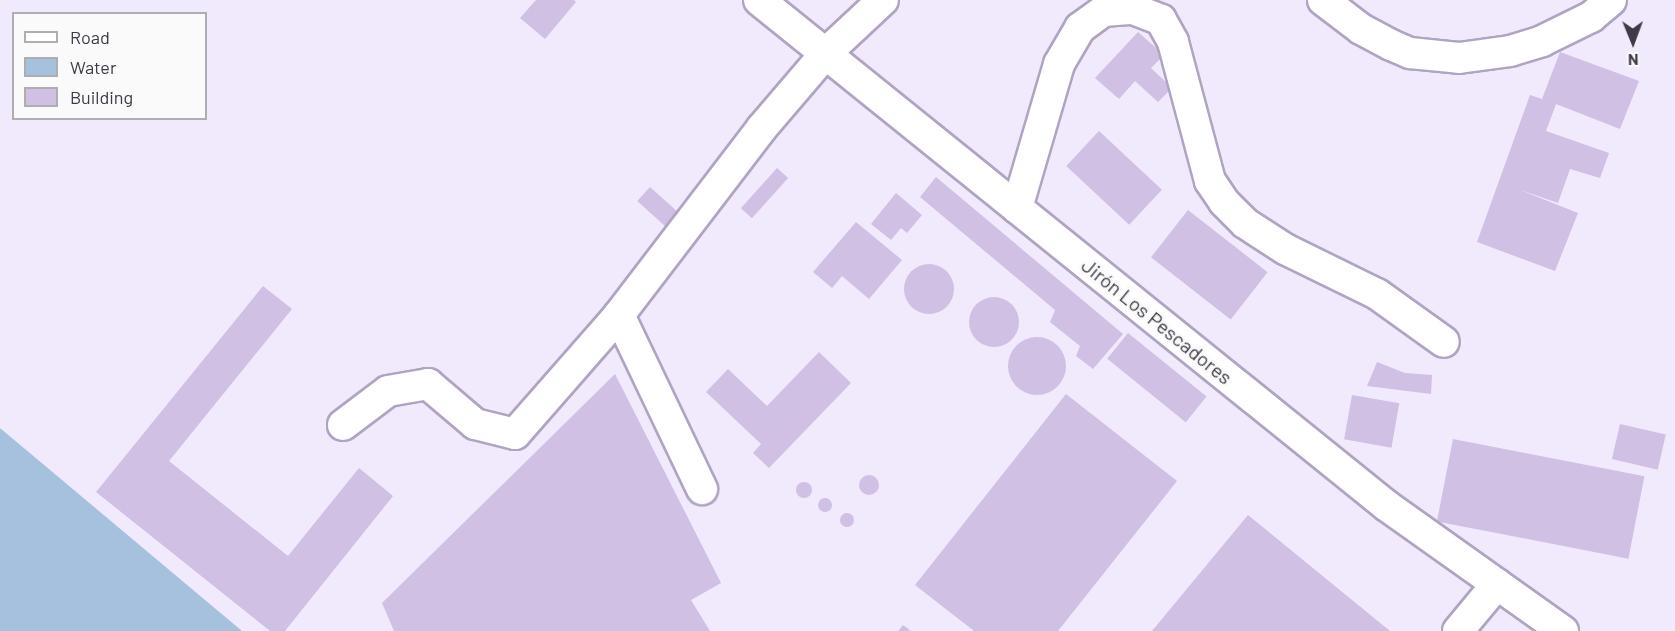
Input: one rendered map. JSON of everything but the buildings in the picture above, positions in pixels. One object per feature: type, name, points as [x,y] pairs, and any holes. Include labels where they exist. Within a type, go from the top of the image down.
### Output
[{"type":"street","name":"Jirón Los Pescadores","points":[[759,0],[1387,506],[1563,631]]},
{"type":"street","points":[[342,425],[388,391],[428,384],[475,424],[515,434],[619,315],[761,129],[825,54],[883,0]]},
{"type":"street","points":[[1323,0],[1361,30],[1391,45],[1410,53],[1459,58],[1510,51],[1542,41],[1591,17],[1611,0]]},
{"type":"street","points":[[1017,208],[1059,64],[1080,28],[1103,11],[1132,9],[1161,21],[1173,42],[1210,181],[1224,202],[1255,230],[1377,294],[1444,342]]},
{"type":"street","points":[[619,315],[702,489]]},
{"type":"street","points":[[1458,631],[1497,584]]},
{"type":"water","points":[[0,428],[242,631],[0,631]]}]
